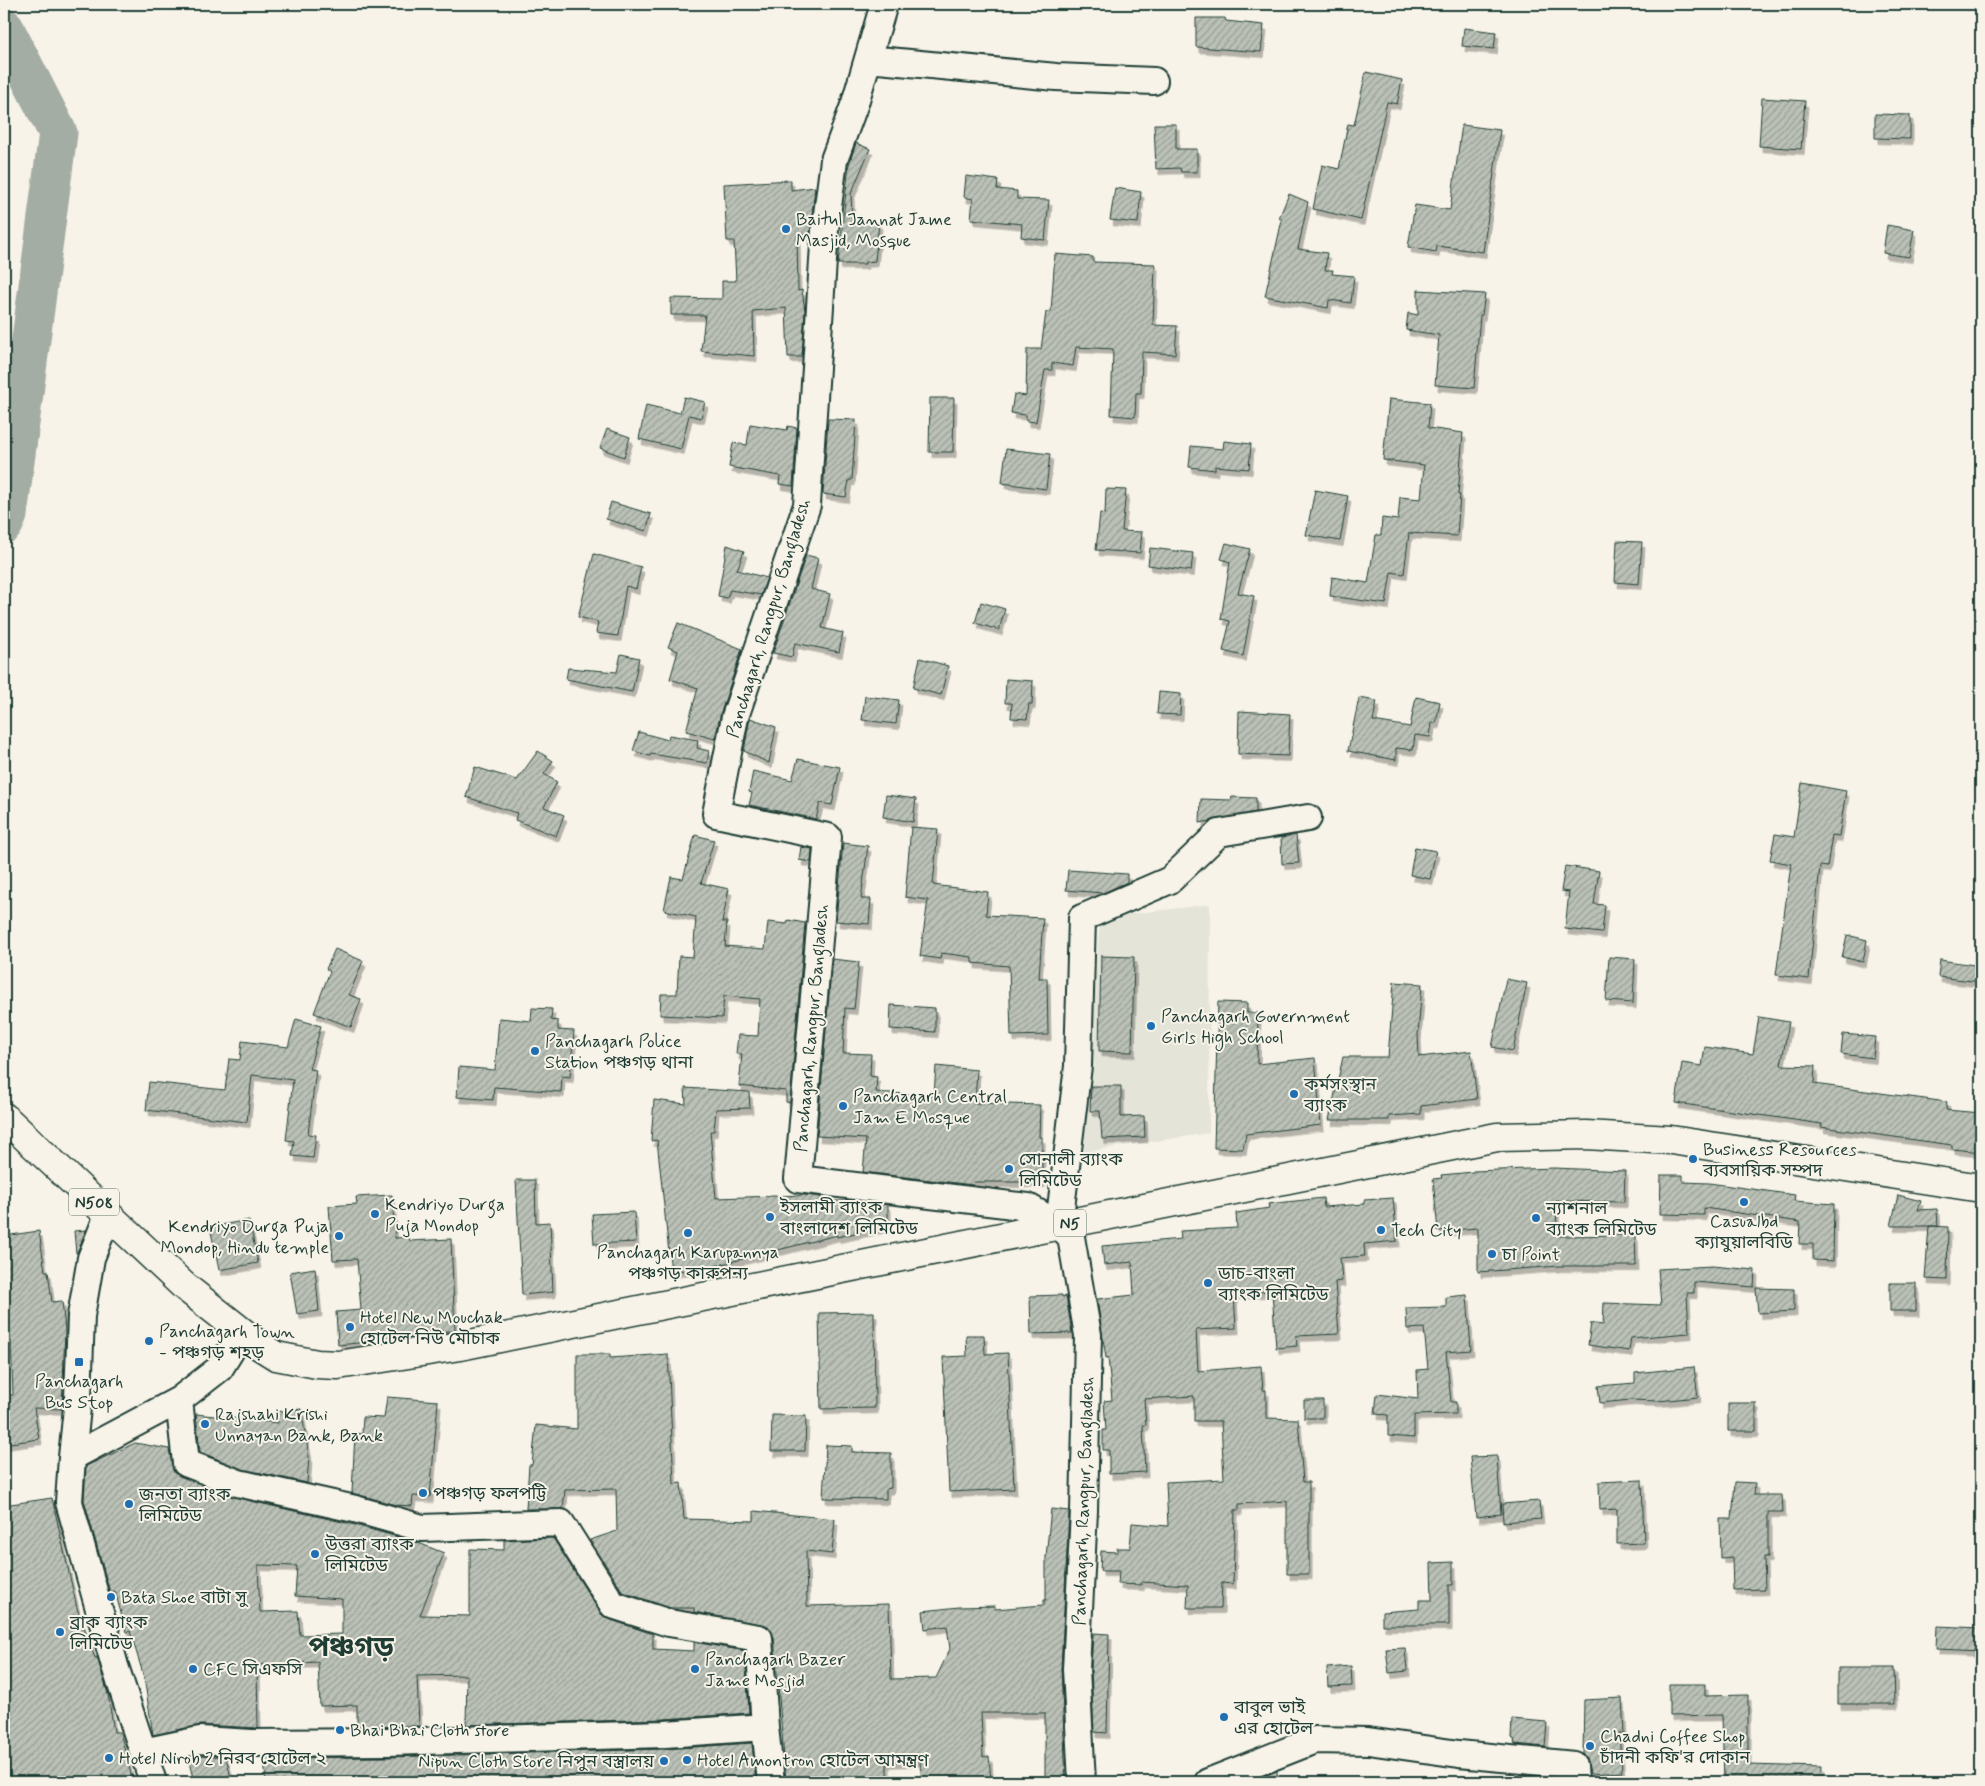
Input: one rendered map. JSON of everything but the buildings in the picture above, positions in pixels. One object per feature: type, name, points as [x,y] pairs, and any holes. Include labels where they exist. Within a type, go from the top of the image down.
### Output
[{"type":"highway","name":"N508","points":[[4,1117],[184,1286]]},
{"type":"highway","name":"N5","points":[[184,1286],[276,1356],[317,1364],[338,1365],[460,1346],[1496,1137],[1586,1135],[1671,1140],[1981,1188]]},
{"type":"street","name":"Panchagarh, Rangpur, Bangladesh","points":[[884,4],[855,103],[834,160],[825,230],[807,506],[735,717],[716,814],[828,836],[798,1179],[1028,1208],[1059,1225],[1070,1237],[1088,1335],[1084,1511],[1076,1669],[1082,1782]]},
{"type":"street","points":[[868,59],[1056,77],[1154,81]]},
{"type":"street","points":[[1059,1225],[1078,1066],[1082,918],[1170,880],[1219,833],[1308,818]]},
{"type":"street","points":[[108,1215],[91,1258],[81,1316],[78,1398],[69,1502],[115,1666],[153,1782]]},
{"type":"street","points":[[72,1457],[179,1400],[220,1368],[242,1332]]},
{"type":"street","points":[[179,1400],[186,1463],[238,1483],[354,1508],[422,1528],[561,1523],[614,1605],[669,1623],[759,1638],[771,1782]]},
{"type":"street","points":[[143,1752],[200,1740],[270,1744],[388,1742],[665,1734],[765,1727]]},
{"type":"street","points":[[1208,1782],[1315,1740],[1368,1741],[1460,1754],[1574,1765],[1575,1782]]},
{"type":"shaded area","name":"Panchagarh Government Girls High School","points":[[1210,904],[1209,1133],[1084,1152],[1100,918]]},
{"type":"waterway","points":[[4,27],[58,133],[8,515],[4,524]]},
{"type":"place","name":"Baitul Jannat Jame Masjid, Mosque","points":[[786,229]]},
{"type":"place","name":"Panchagarh Government Girls High School","points":[[1151,1026]]},
{"type":"place","name":"Panchagarh Police Station পঞ্চগড় থানা","points":[[535,1051]]},
{"type":"place","name":"কর্মসংস্থান ব্যাংক","points":[[1294,1094]]},
{"type":"place","name":"Panchagarh Central Jam E Mosque","points":[[843,1106]]},
{"type":"place","name":"Business Resources ব্যবসায়িক সম্পদ","points":[[1693,1159]]},
{"type":"place","name":"সোনালী ব্যাংক লিমিটেড","points":[[1009,1169]]},
{"type":"place","name":"Casualbd ক্যাযুয়ালবিডি","points":[[1744,1202]]},
{"type":"place","name":"Kendriyo Durga Puja Mondop","points":[[375,1214]]},
{"type":"place","name":"ইসলামী ব্যাংক বাংলাদেশ লিমিটেড","points":[[770,1217]]},
{"type":"place","name":"ন্যাশনাল ব্যাংক লিমিটেড","points":[[1536,1218]]},
{"type":"place","name":"Tech City","points":[[1381,1230]]},
{"type":"place","name":"Panchagarh Karupannya পঞ্চগড় কারুপন্য","points":[[688,1233]]},
{"type":"place","name":"Kendriyo Durga Puja Mondop, Hindu temple","points":[[339,1236]]},
{"type":"place","name":"চা Point","points":[[1492,1254]]},
{"type":"place","name":"ডাচ-বাংলা ব্যাংক লিমিটেড","points":[[1208,1283]]},
{"type":"place","name":"Hotel New Mouchak হোটেল নিউ মৌচাক","points":[[350,1327]]},
{"type":"place","name":"Panchagarh Town - পঞ্চগড় শহড়","points":[[149,1341]]},
{"type":"place","name":"Panchagarh Bus Stop","points":[[79,1362]]},
{"type":"place","name":"Rajshahi Krishi Unnayan Bank, Bank","points":[[205,1424]]},
{"type":"place","name":"পঞ্চগড় ফলপট্টি","points":[[423,1493]]},
{"type":"place","name":"জনতা ব্যাংক লিমিটেড","points":[[129,1504]]},
{"type":"place","name":"উত্তরা ব্যাংক লিমিটেড","points":[[315,1554]]},
{"type":"place","name":"Bata Shoe বাটা সু","points":[[111,1597]]},
{"type":"place","name":"ব্রাক ব্যাংক লিমিটেড","points":[[60,1632]]},
{"type":"place","name":"CFC সিএফসি","points":[[193,1669]]},
{"type":"place","name":"Panchagarh Bazer Jame Mosjid","points":[[695,1669]]},
{"type":"place","name":"বাবুল ভাই এর হোটেল","points":[[1224,1717]]},
{"type":"place","name":"Bhai Bhai Cloth store","points":[[340,1730]]},
{"type":"place","name":"Chadni Coffee Shop চাঁদনী কফি'র দোকান","points":[[1590,1746]]},
{"type":"place","name":"Hotel Nirob 2 নিরব হোটেল ২","points":[[109,1758]]},
{"type":"place","name":"Hotel Amontron হোটেল আমন্ত্রণ","points":[[687,1760]]},
{"type":"place","name":"Nipun Cloth Store নিপুন বস্ত্রালয়","points":[[664,1761]]},
{"type":"district","name":"পঞ্চগড়","points":[[351,1646]]}]
